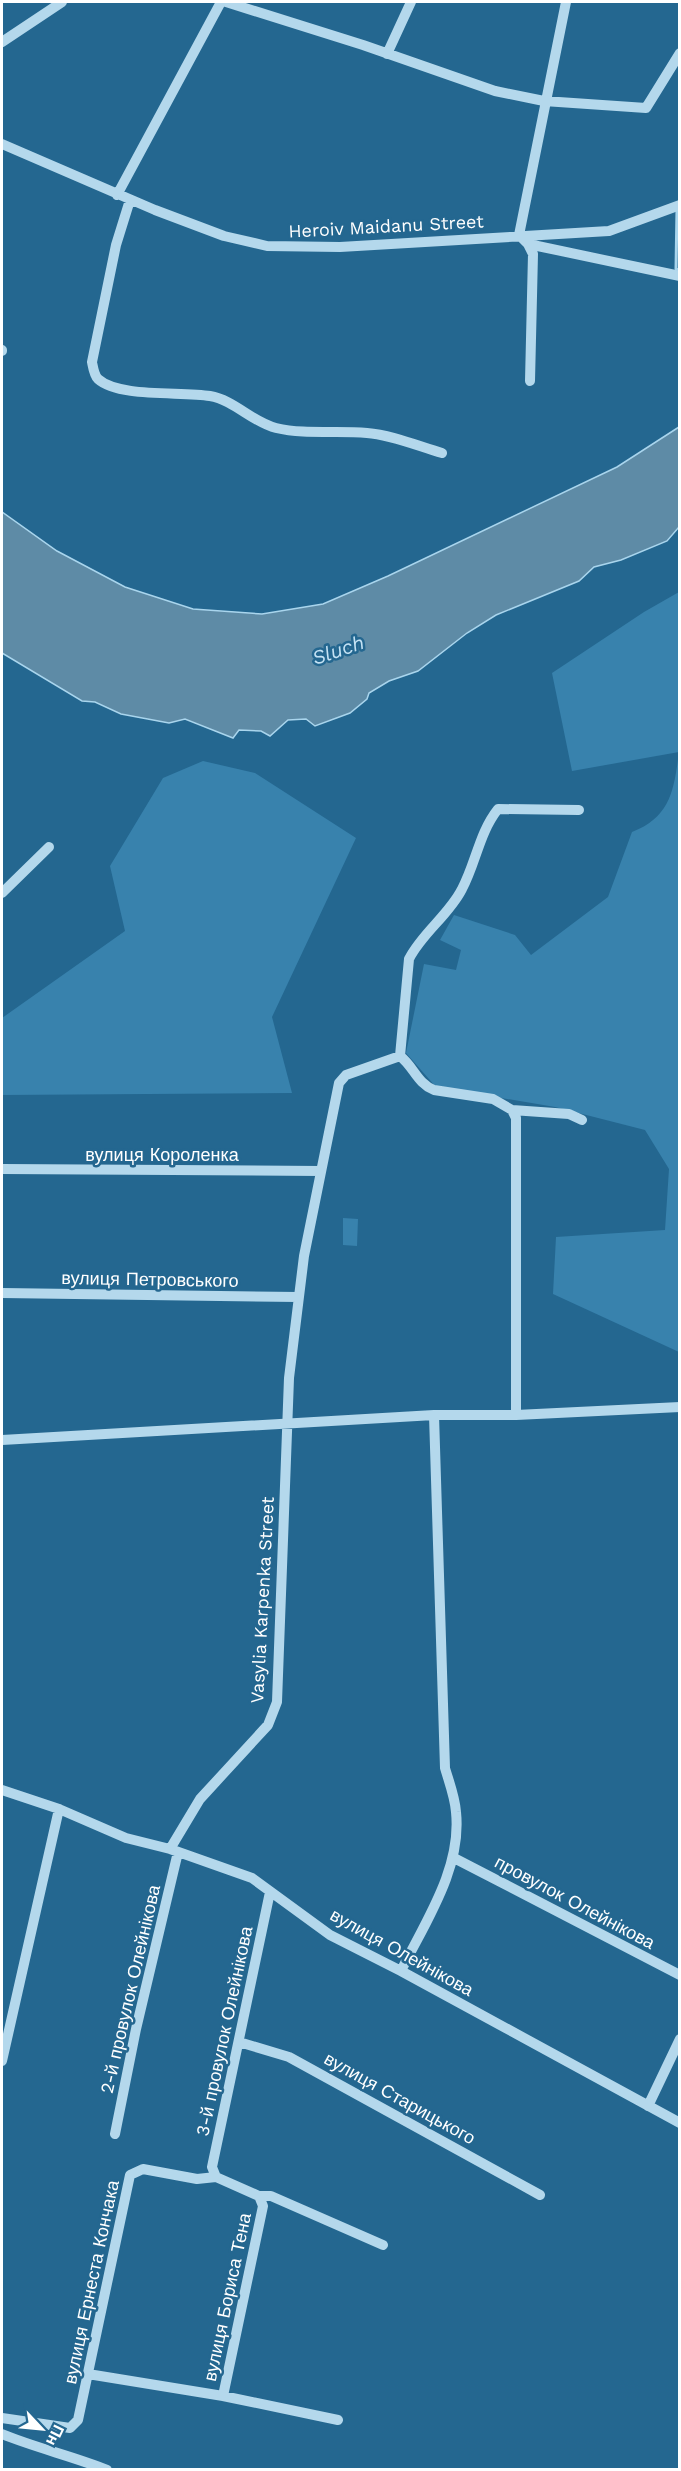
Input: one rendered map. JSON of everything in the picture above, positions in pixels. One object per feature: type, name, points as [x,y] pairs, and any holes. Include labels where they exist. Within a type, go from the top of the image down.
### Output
[{"type":"street","points":[[2,42],[62,2]]},
{"type":"street","points":[[117,195],[221,2]]},
{"type":"street","points":[[226,2],[495,91],[544,101],[646,108],[680,53]]},
{"type":"street","points":[[387,54],[411,2]]},
{"type":"street","points":[[530,381],[533,255],[528,244],[519,235],[544,101],[566,2]]},
{"type":"street","name":"Heroiv Maidanu Street","points":[[2,144],[117,195],[224,236],[267,246],[340,247],[609,231],[680,205]]},
{"type":"street","points":[[130,200],[116,245],[92,362],[96,377],[107,385],[122,389],[212,396],[260,423],[300,433],[328,430],[370,433],[442,453]]},
{"type":"street","points":[[528,244],[680,276]]},
{"type":"street","points":[[579,810],[498,809],[488,822],[462,891],[416,946],[409,959],[400,1056],[412,1065],[425,1086],[434,1090],[493,1099],[512,1110],[569,1114],[582,1120]]},
{"type":"street","points":[[2,893],[49,847]]},
{"type":"street","name":"Vasylia Karpenka Street","points":[[174,1850],[200,1799],[268,1725],[277,1702],[286,1425],[298,1297],[321,1171],[339,1083],[346,1075],[400,1056]]},
{"type":"street","points":[[512,1110],[516,1118],[516,1415]]},
{"type":"street","name":"вулиця Короленка","points":[[2,1169],[321,1171]]},
{"type":"street","name":"вулиця Петровського","points":[[2,1293],[298,1297]]},
{"type":"street","points":[[2,1440],[434,1415],[516,1415],[680,1407]]},
{"type":"street","points":[[401,1971],[454,1858],[456,1812],[445,1768],[434,1415]]},
{"type":"street","name":"вулиця Олейнікова","points":[[2,1790],[58,1809],[126,1838],[174,1850],[252,1878],[330,1935],[680,2122]]},
{"type":"street","points":[[2,2061],[58,1809]]},
{"type":"street","name":"2-й провулок Олейнікова","points":[[115,2134],[174,1850]]},
{"type":"street","name":"провулок Олейнікова","points":[[454,1858],[680,1975]]},
{"type":"street","name":"3-й провулок Олейнікова","points":[[216,2177],[212,2167],[270,1892]]},
{"type":"street","points":[[648,2106],[680,2039]]},
{"type":"street","name":"вулиця Старицького","points":[[239,2042],[289,2057],[540,2195]]},
{"type":"street","name":"вулиця Бориса Тена","points":[[130,2175],[143,2169],[197,2179],[216,2177],[259,2196],[263,2206],[223,2396]]},
{"type":"street","name":"вулиця Ернеста Кончака","points":[[2,2418],[70,2428],[78,2420],[130,2175]]},
{"type":"street","points":[[259,2196],[271,2196],[383,2245]]},
{"type":"street","points":[[88,2374],[223,2396],[338,2420]]},
{"type":"street","points":[[2,2434],[40,2450],[72,2456],[107,2469]]},
{"type":"shaded area","points":[[679,592],[679,752],[572,771],[552,673],[644,612]]},
{"type":"shaded area","points":[[679,752],[679,1352],[553,1294],[556,1237],[665,1230],[669,1169],[645,1130],[555,1107],[436,1087],[406,1053],[424,964],[456,970],[461,950],[440,940],[454,915],[515,935],[531,955],[608,897],[632,832],[655,818],[663,810],[668,800],[675,778]]},
{"type":"shaded area","points":[[203,761],[255,773],[356,838],[272,1017],[292,1093],[2,1095],[2,1018],[125,931],[110,866],[163,778]]},
{"type":"shaded area","points":[[343,1218],[358,1219],[357,1246],[343,1245]]},
{"type":"water","name":"Sluch","points":[[679,427],[679,527],[667,541],[621,560],[594,567],[579,581],[496,615],[467,633],[418,671],[389,681],[369,693],[367,699],[350,713],[315,726],[306,719],[288,720],[270,736],[261,731],[239,730],[233,738],[185,719],[169,723],[121,714],[95,702],[82,701],[2,653],[2,512],[57,551],[125,587],[193,609],[262,614],[323,604],[388,576],[617,467]]},
{"type":"waterway","points":[[677,209],[676,269],[680,270]]}]
